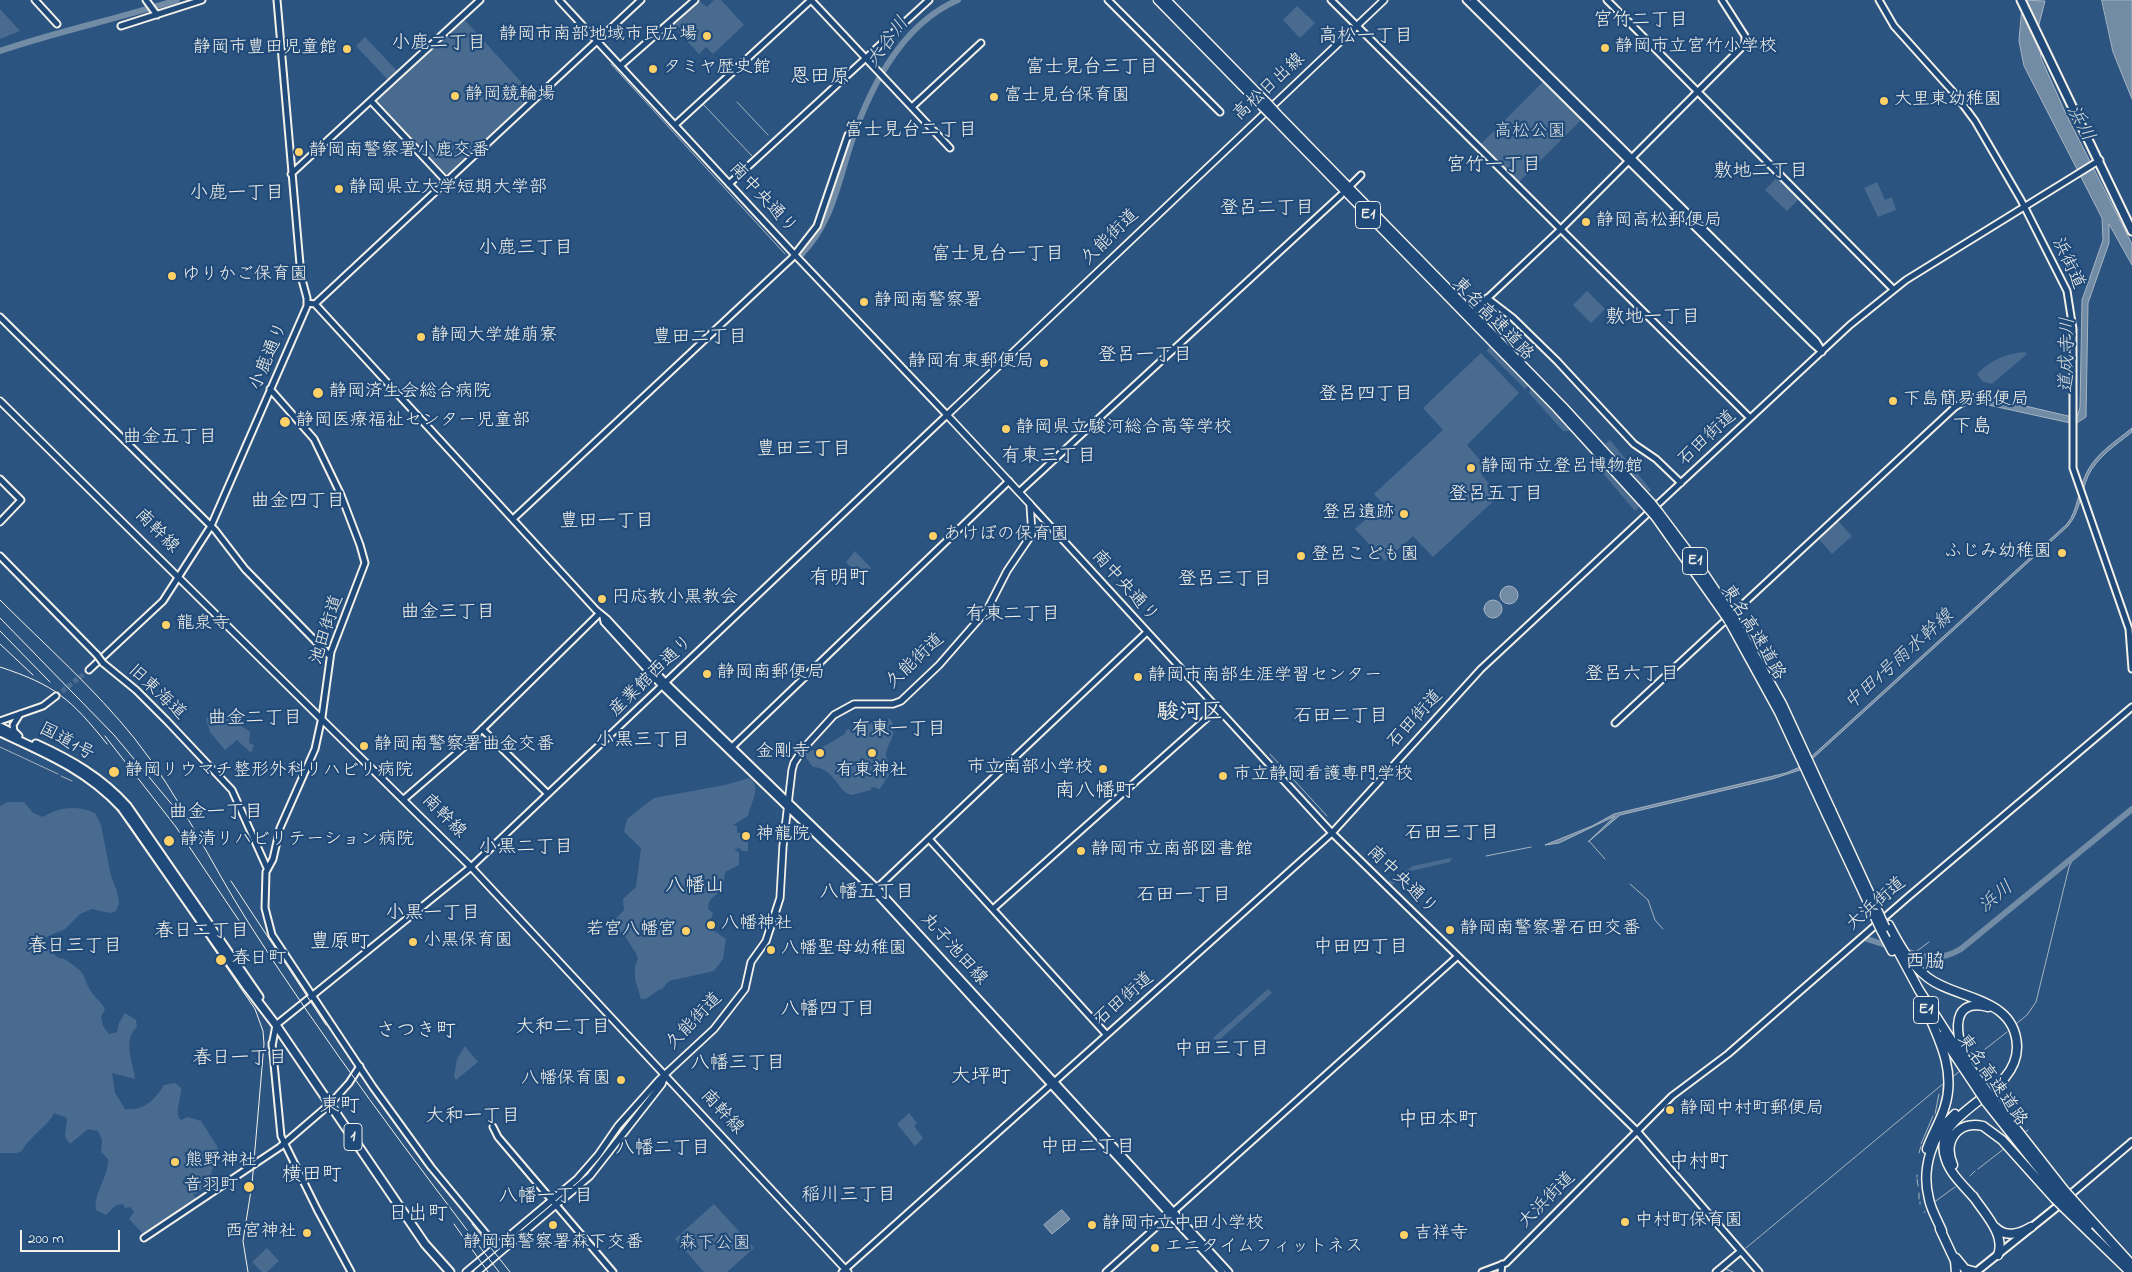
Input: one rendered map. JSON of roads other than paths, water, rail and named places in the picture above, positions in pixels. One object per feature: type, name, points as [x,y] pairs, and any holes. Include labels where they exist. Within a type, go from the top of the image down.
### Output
[{"type":"highway","name":"東名高速道路","points":[[1157,0],[1165,3],[1470,313],[1649,505],[1701,569],[1773,692],[1828,811],[1929,1016],[1965,1065]]},
{"type":"highway","points":[[2021,0],[2097,162],[2132,231]]},
{"type":"highway","points":[[2026,0],[2097,162],[2132,223]]},
{"type":"highway","name":"国道1号","points":[[0,731],[19,736],[80,765],[112,790],[127,806],[253,986],[271,1019]]},
{"type":"highway","name":"国道1号","points":[[0,731],[76,769],[111,796],[133,822],[246,987],[271,1019],[330,1104],[425,1244],[450,1272]]},
{"type":"highway","name":"東名高速道路","points":[[1828,811],[1885,928]]},
{"type":"highway","name":"東名高速道路","points":[[1894,947],[1965,1065],[1989,1100],[2065,1200],[2100,1238],[2132,1264]]},
{"type":"highway","points":[[1894,947],[1926,976],[1943,987],[1995,1007],[2014,1030],[2016,1054],[2008,1075],[1998,1087],[1956,1119],[1944,1140],[1944,1153],[1948,1166],[1975,1200],[1999,1237],[2000,1247],[1998,1255]]},
{"type":"highway","points":[[1956,1272],[1956,1264],[1928,1198],[1927,1168],[1932,1148],[1941,1130],[1953,1116],[2000,1079],[2007,1071],[2013,1056],[2013,1040],[2010,1028],[2000,1015],[1988,1007],[1972,1007],[1965,1010],[1958,1020],[1958,1039],[1965,1065]]},
{"type":"highway","points":[[1929,1016],[1944,1054],[1949,1080],[1945,1108],[1930,1141],[1923,1167],[1925,1199],[1942,1231]]},
{"type":"highway","points":[[1975,1200],[1953,1164],[1949,1147],[1957,1131],[1962,1127],[1976,1124],[1989,1129],[2065,1200]]},
{"type":"highway","points":[[1989,1220],[1999,1231],[2009,1234],[2022,1232],[2031,1227]]},
{"type":"highway","points":[[2100,1238],[2130,1272]]},
{"type":"highway","points":[[1948,1245],[1962,1266],[1976,1272]]},
{"type":"main road","name":"高松日出線","points":[[1197,177],[1358,27],[1384,0]]},
{"type":"main road","name":"久能街道","points":[[947,415],[1197,177]]},
{"type":"main road","name":"南幹線","points":[[0,400],[404,798],[471,867],[845,1271]]},
{"type":"main road","points":[[947,415],[1030,504]]},
{"type":"main road","name":"久能街道","points":[[497,1250],[599,1165],[662,1084],[665,1075],[714,1029],[745,990],[751,962],[766,940],[780,898],[788,806],[794,763],[813,736],[826,722],[849,705],[893,704],[901,701],[945,658],[980,619],[992,602],[1007,571],[1030,539],[1033,530],[1030,504]]},
{"type":"main road","points":[[1976,1272],[2065,1200],[2132,1142]]},
{"type":"main road","points":[[2094,1175],[2132,1147]]},
{"type":"main road","points":[[466,1272],[497,1250]]},
{"type":"main road","points":[[477,1272],[497,1250]]},
{"type":"street","points":[[35,0],[57,24]]},
{"type":"street","points":[[147,0],[157,16]]},
{"type":"street","points":[[120,26],[157,16],[202,0]]},
{"type":"street","points":[[277,0],[301,276],[307,303],[314,304],[641,0]]},
{"type":"street","points":[[291,174],[480,0]]},
{"type":"street","name":"南中央通り","points":[[559,0],[794,255],[947,415]]},
{"type":"street","points":[[620,66],[695,0]]},
{"type":"street","points":[[675,125],[811,0],[950,148]]},
{"type":"street","points":[[729,184],[929,0]]},
{"type":"street","points":[[1108,0],[1220,112]]},
{"type":"street","points":[[1331,0],[1750,418]]},
{"type":"street","points":[[1466,0],[1630,160]]},
{"type":"street","points":[[1472,0],[1822,352]]},
{"type":"street","points":[[1607,0],[1894,289]]},
{"type":"street","points":[[1470,313],[1561,229],[1747,41],[1722,0]]},
{"type":"street","name":"浜街道","points":[[1879,0],[1894,26],[1965,106],[2024,206],[2064,283],[2070,299],[2073,328],[2072,458],[2078,484],[2129,629],[2132,669]]},
{"type":"street","points":[[912,107],[981,43]]},
{"type":"street","points":[[371,101],[446,181]]},
{"type":"street","points":[[513,519],[794,255],[817,226],[848,135]]},
{"type":"street","name":"石田街道","points":[[845,1271],[1106,1034],[1332,833],[1481,668],[1822,352],[1894,289],[2097,162]]},
{"type":"street","points":[[1352,184],[1360,175]]},
{"type":"street","points":[[1019,492],[1341,195]]},
{"type":"street","points":[[1487,298],[1513,318],[1557,361],[1634,444],[1656,459],[1681,483]]},
{"type":"street","name":"小鹿通り","points":[[89,670],[160,605],[180,577],[211,526],[307,303]]},
{"type":"street","name":"丸子池田線","points":[[314,304],[664,685],[730,753],[877,888],[1053,1083]]},
{"type":"street","points":[[0,317],[211,526],[245,569],[330,656]]},
{"type":"street","name":"池田街道","points":[[270,389],[314,439],[341,495],[364,555],[364,568],[330,656],[322,717],[308,768],[280,828],[274,859],[268,868],[265,901],[268,926],[312,996]]},
{"type":"street","points":[[1615,724],[1947,414],[1964,401]]},
{"type":"street","name":"産業館西通り","points":[[271,1019],[312,996],[471,867],[947,415]]},
{"type":"street","points":[[0,479],[21,500],[0,522]]},
{"type":"street","points":[[730,753],[731,746],[1009,480]]},
{"type":"street","name":"南中央通り","points":[[1030,504],[1332,833],[1637,1131],[1759,1272]]},
{"type":"street","name":"旧東海道","points":[[0,556],[103,663],[167,721],[232,790],[268,868]]},
{"type":"street","points":[[404,798],[482,729],[599,614]]},
{"type":"street","points":[[877,888],[1147,632]]},
{"type":"street","name":"丸子池田線","points":[[664,685],[731,746],[788,806],[874,891],[1036,1069],[1053,1083]]},
{"type":"street","points":[[0,721],[43,706],[56,696]]},
{"type":"street","name":"大浜街道","points":[[1482,1272],[1502,1264],[1672,1096],[1728,1054],[1908,897],[2132,707]]},
{"type":"street","points":[[994,908],[1217,709]]},
{"type":"street","points":[[19,736],[14,731],[13,725],[21,714]]},
{"type":"street","points":[[482,729],[548,794]]},
{"type":"street","points":[[929,839],[994,908],[1106,1034]]},
{"type":"street","points":[[1106,1272],[1458,956]]},
{"type":"street","points":[[312,996],[431,1167],[497,1250]]},
{"type":"street","points":[[271,1019],[276,1098],[281,1136],[351,1272]]},
{"type":"street","points":[[144,1238],[265,1159],[330,1104],[349,1084],[360,1066]]},
{"type":"street","points":[[1053,1083],[1222,1272]]},
{"type":"street","points":[[493,1127],[498,1137],[553,1204],[613,1272]]},
{"type":"street","points":[[1171,1214],[1229,1272]]},
{"type":"street","points":[[1716,1272],[1741,1251]]},
{"type":"street","points":[[1501,1272],[1502,1264]]},
{"type":"waterway","points":[[0,51],[177,0]]},
{"type":"waterway","name":"大谷川","points":[[801,255],[819,231],[831,207],[864,108],[888,64],[918,26],[937,11],[958,0]]},
{"type":"waterway","points":[[611,64],[785,254]]},
{"type":"waterway","points":[[737,102],[768,135]]},
{"type":"waterway","points":[[703,104],[752,156]]},
{"type":"waterway","points":[[0,747],[58,774]]},
{"type":"waterway","points":[[1270,754],[1327,816]]},
{"type":"waterway","points":[[61,776],[72,781]]},
{"type":"waterway","name":"浜川","points":[[1901,950],[1917,955],[1939,957],[1961,949],[2132,809]]},
{"type":"waterway","points":[[1589,841],[1605,859]]},
{"type":"waterway","points":[[1486,856],[1531,847]]},
{"type":"waterway","points":[[2016,1024],[2027,1015],[2036,1002],[2069,867],[2075,855]]},
{"type":"waterway","points":[[1630,884],[1648,900],[1655,920],[1663,929]]},
{"type":"waterway","name":"浜川","points":[[1864,938],[1892,947]]},
{"type":"waterway","points":[[1917,951],[1929,942]]},
{"type":"waterway","points":[[1970,1061],[2007,1032]]},
{"type":"waterway","points":[[1951,1078],[1960,1071]]},
{"type":"waterway","points":[[1746,1248],[1944,1083]]},
{"type":"waterway","points":[[1935,1114],[1939,1094]]},
{"type":"waterway","points":[[1921,1144],[1933,1116]]},
{"type":"waterway","points":[[2024,1133],[2028,1130]]},
{"type":"waterway","points":[[1919,1153],[1921,1146]]},
{"type":"waterway","points":[[1978,1169],[2005,1148]]},
{"type":"waterway","points":[[1970,1176],[1975,1171]]},
{"type":"waterway","points":[[1917,1179],[1918,1186]]},
{"type":"waterway","points":[[1933,1203],[1955,1187]]},
{"type":"waterway","points":[[1919,1193],[1919,1199]]},
{"type":"waterway","points":[[1724,1268],[1733,1272]]},
{"type":"tunnel","points":[[56,696],[89,670]]},
{"type":"railway","points":[[0,600],[103,703],[135,739],[181,806],[248,922],[307,1012],[499,1272]]},
{"type":"railway","points":[[0,618],[114,735],[179,813]]},
{"type":"railway","points":[[0,631],[50,682]]},
{"type":"railway","points":[[0,644],[33,675]]},
{"type":"railway","points":[[0,667],[35,680],[61,695],[83,716],[107,744]]},
{"type":"railway","points":[[105,736],[176,827],[240,922]]},
{"type":"railway","points":[[0,737],[71,773],[87,783],[116,809],[130,826],[255,1009],[263,1031],[264,1044],[252,1184],[243,1241],[248,1272]]},
{"type":"railway","points":[[231,881],[326,1025]]},
{"type":"railway","points":[[454,1224],[488,1272]]},
{"type":"railway","points":[[472,1224],[510,1272]]},
{"type":"place","name":"静岡市南部地域市民広場","points":[[707,36]]},
{"type":"place","name":"静岡市立宮竹小学校","points":[[1605,48]]},
{"type":"place","name":"静岡市豊田児童館","points":[[347,49]]},
{"type":"place","name":"タミヤ歴史館","points":[[653,69]]},
{"type":"place","name":"静岡競輪場","points":[[455,96]]},
{"type":"place","name":"富士見台保育園","points":[[994,97]]},
{"type":"place","name":"大里東幼稚園","points":[[1884,101]]},
{"type":"place","name":"静岡南警察署小鹿交番","points":[[299,152]]},
{"type":"place","name":"静岡県立大学短期大学部","points":[[339,189]]},
{"type":"place","name":"静岡高松郵便局","points":[[1586,222]]},
{"type":"place","name":"ゆりかご保育園","points":[[172,276]]},
{"type":"place","name":"静岡南警察署","points":[[864,302]]},
{"type":"place","name":"静岡大学雄萠寮","points":[[421,337]]},
{"type":"place","name":"静岡有東郵便局","points":[[1044,363]]},
{"type":"place","name":"静岡済生会総合病院","points":[[318,393]]},
{"type":"place","name":"下島簡易郵便局","points":[[1893,401]]},
{"type":"place","name":"静岡医療福祉センター児童部","points":[[285,422]]},
{"type":"place","name":"静岡県立駿河総合高等学校","points":[[1006,429]]},
{"type":"place","name":"静岡市立登呂博物館","points":[[1471,468]]},
{"type":"place","name":"登呂遺跡","points":[[1404,514]]},
{"type":"place","name":"あけぼの保育園","points":[[933,536]]},
{"type":"place","name":"ふじみ幼稚園","points":[[2062,553]]},
{"type":"place","name":"登呂こども園","points":[[1301,556]]},
{"type":"place","name":"円応教小黒教会","points":[[602,599]]},
{"type":"place","name":"龍泉寺","points":[[166,625]]},
{"type":"place","name":"静岡南郵便局","points":[[707,674]]},
{"type":"place","name":"静岡市南部生涯学習センター","points":[[1138,677]]},
{"type":"place","name":"静岡南警察署曲金交番","points":[[364,746]]},
{"type":"place","name":"金剛寺","points":[[820,753]]},
{"type":"place","name":"有東神社","points":[[872,753]]},
{"type":"place","name":"市立南部小学校","points":[[1103,769]]},
{"type":"place","name":"静岡リウマチ整形外科リハビリ病院","points":[[114,772]]},
{"type":"place","name":"市立静岡看護専門学校","points":[[1223,776]]},
{"type":"place","name":"神龍院","points":[[746,836]]},
{"type":"place","name":"静清リハビリテーション病院","points":[[169,841]]},
{"type":"place","name":"静岡市立南部図書館","points":[[1081,851]]},
{"type":"place","name":"八幡神社","points":[[711,925]]},
{"type":"place","name":"静岡南警察署石田交番","points":[[1450,930]]},
{"type":"place","name":"若宮八幡宮","points":[[686,931]]},
{"type":"place","name":"小黒保育園","points":[[413,942]]},
{"type":"place","name":"八幡聖母幼稚園","points":[[771,950]]},
{"type":"place","name":"春日町","points":[[221,960]]},
{"type":"place","name":"八幡保育園","points":[[621,1080]]},
{"type":"place","name":"静岡中村町郵便局","points":[[1670,1110]]},
{"type":"place","name":"熊野神社","points":[[175,1162]]},
{"type":"place","name":"音羽町","points":[[249,1187]]},
{"type":"place","name":"中村町保育園","points":[[1625,1222]]},
{"type":"place","name":"静岡南警察署森下交番","points":[[553,1225]]},
{"type":"place","name":"静岡市立中田小学校","points":[[1092,1225]]},
{"type":"place","name":"西宮神社","points":[[307,1233]]},
{"type":"place","name":"吉祥寺","points":[[1404,1235]]},
{"type":"place","name":"エニタイムフィットネス","points":[[1155,1248]]},
{"type":"district","name":"宮竹二丁目","points":[[1641,22]]},
{"type":"district","name":"高松一丁目","points":[[1366,38]]},
{"type":"district","name":"小鹿二丁目","points":[[439,45]]},
{"type":"district","name":"富士見台三丁目","points":[[1092,69]]},
{"type":"district","name":"恩田原","points":[[820,79]]},
{"type":"district","name":"富士見台二丁目","points":[[911,132]]},
{"type":"district","name":"宮竹一丁目","points":[[1494,167]]},
{"type":"district","name":"敷地二丁目","points":[[1761,173]]},
{"type":"district","name":"小鹿一丁目","points":[[237,195]]},
{"type":"district","name":"登呂二丁目","points":[[1267,210]]},
{"type":"district","name":"小鹿三丁目","points":[[526,250]]},
{"type":"district","name":"富士見台一丁目","points":[[998,256]]},
{"type":"district","name":"敷地一丁目","points":[[1653,319]]},
{"type":"district","name":"豊田二丁目","points":[[700,339]]},
{"type":"district","name":"登呂一丁目","points":[[1145,357]]},
{"type":"district","name":"登呂四丁目","points":[[1366,396]]},
{"type":"district","name":"下島","points":[[1972,429]]},
{"type":"district","name":"曲金五丁目","points":[[170,439]]},
{"type":"district","name":"豊田三丁目","points":[[804,451]]},
{"type":"district","name":"有東三丁目","points":[[1049,458]]},
{"type":"district","name":"登呂五丁目","points":[[1496,496]]},
{"type":"district","name":"曲金四丁目","points":[[298,503]]},
{"type":"district","name":"豊田一丁目","points":[[607,523]]},
{"type":"district","name":"有明町","points":[[839,580]]},
{"type":"district","name":"登呂三丁目","points":[[1225,581]]},
{"type":"district","name":"曲金三丁目","points":[[448,614]]},
{"type":"district","name":"有東二丁目","points":[[1013,616]]},
{"type":"district","name":"登呂六丁目","points":[[1632,676]]},
{"type":"district","name":"駿河区","points":[[1190,714]]},
{"type":"district","name":"石田二丁目","points":[[1341,718]]},
{"type":"district","name":"曲金二丁目","points":[[255,720]]},
{"type":"district","name":"有東一丁目","points":[[899,731]]},
{"type":"district","name":"小黒三丁目","points":[[643,742]]},
{"type":"district","name":"南八幡町","points":[[1095,793]]},
{"type":"district","name":"曲金一丁目","points":[[216,814]]},
{"type":"district","name":"石田三丁目","points":[[1452,835]]},
{"type":"district","name":"小黒二丁目","points":[[526,849]]},
{"type":"district","name":"八幡山","points":[[695,888]]},
{"type":"district","name":"八幡五丁目","points":[[867,894]]},
{"type":"district","name":"石田一丁目","points":[[1184,897]]},
{"type":"district","name":"小黒一丁目","points":[[433,915]]},
{"type":"district","name":"春日二丁目","points":[[202,933]]},
{"type":"district","name":"豊原町","points":[[340,944]]},
{"type":"district","name":"春日三丁目","points":[[75,948]]},
{"type":"district","name":"中田四丁目","points":[[1361,949]]},
{"type":"district","name":"西脇","points":[[1925,964]]},
{"type":"district","name":"八幡四丁目","points":[[828,1011]]},
{"type":"district","name":"大和二丁目","points":[[563,1029]]},
{"type":"district","name":"さつき町","points":[[416,1033]]},
{"type":"district","name":"中田三丁目","points":[[1222,1051]]},
{"type":"district","name":"春日一丁目","points":[[240,1060]]},
{"type":"district","name":"八幡三丁目","points":[[738,1065]]},
{"type":"district","name":"大坪町","points":[[981,1079]]},
{"type":"district","name":"東町","points":[[340,1108]]},
{"type":"district","name":"大和一丁目","points":[[473,1118]]},
{"type":"district","name":"中田本町","points":[[1438,1122]]},
{"type":"district","name":"中田二丁目","points":[[1088,1149]]},
{"type":"district","name":"八幡二丁目","points":[[663,1150]]},
{"type":"district","name":"中村町","points":[[1699,1164]]},
{"type":"district","name":"横田町","points":[[312,1177]]},
{"type":"district","name":"稲川三丁目","points":[[849,1197]]},
{"type":"district","name":"八幡一丁目","points":[[546,1198]]},
{"type":"district","name":"日出町","points":[[418,1216]]},
{"type":"park label","name":"高松公園","points":[[1530,133]]},
{"type":"park label","name":"森下公園","points":[[715,1245]]},
{"type":"water label","name":"道成寺川","points":[[2069,355]]},
{"type":"water label","name":"中田1号雨水幹線","points":[[1900,661]]}]
